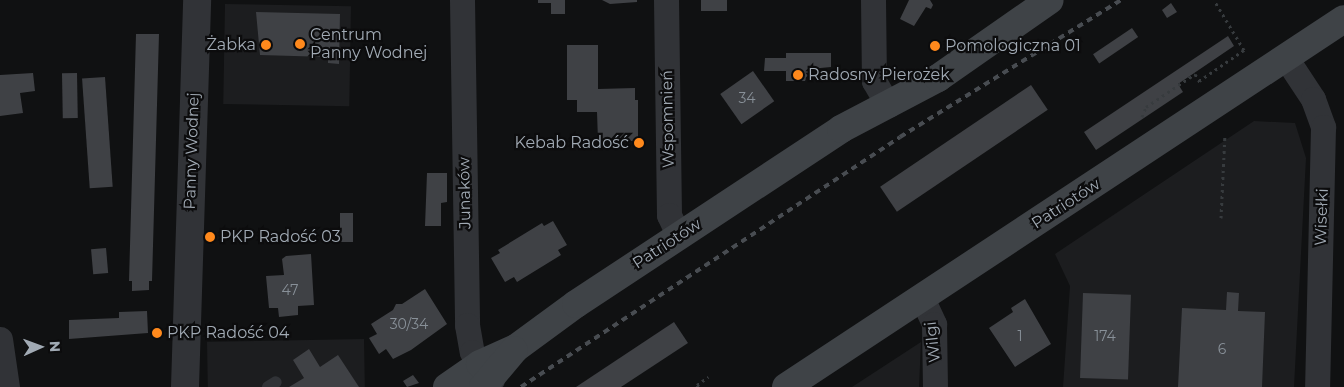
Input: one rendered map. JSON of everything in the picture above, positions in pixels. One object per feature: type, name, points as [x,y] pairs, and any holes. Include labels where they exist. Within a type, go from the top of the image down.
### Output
[{"type":"main road","name":"Patriotów","points":[[447,387],[485,377],[516,348],[678,236],[841,129],[938,78],[1050,0]]},
{"type":"main road","name":"Patriotów","points":[[786,387],[1344,19]]},
{"type":"street","name":"Panny Wodnej","points":[[185,387],[197,0]]},
{"type":"street","name":"Junaków","points":[[462,0],[467,325],[472,352],[485,377]]},
{"type":"street","name":"Wspomnień","points":[[666,0],[669,215],[678,236]]},
{"type":"street","points":[[873,0],[874,81],[888,105]]},
{"type":"street","name":"Wisełki","points":[[1286,58],[1313,99],[1323,127],[1317,387]]},
{"type":"street","name":"Wilgi","points":[[922,298],[934,324],[935,387]]},
{"type":"street","name":"Panny Wodnej","points":[[174,387],[187,302]]},
{"type":"street","points":[[0,339],[7,387]]},
{"type":"path","points":[[1199,80],[1244,50],[1214,0]]},
{"type":"path","points":[[1142,117],[1146,107],[1195,74],[1204,88]]},
{"type":"path","points":[[1220,218],[1225,134]]},
{"type":"path","points":[[698,387],[696,385],[708,378]]},
{"type":"shaded area","points":[[225,4],[351,6],[349,106],[223,104]]},
{"type":"shaded area","points":[[1254,121],[1295,123],[1306,158],[1294,387],[1063,387],[1070,286],[1055,254]]},
{"type":"shaded area","points":[[364,339],[365,387],[208,387],[207,342]]},
{"type":"shaded area","points":[[921,342],[919,387],[852,387]]},
{"type":"building","points":[[538,0],[565,0],[565,14],[551,14],[551,3],[538,3]]},
{"type":"building","points":[[602,0],[637,0],[637,2],[610,4]]},
{"type":"building","points":[[701,0],[727,0],[727,11],[701,11]]},
{"type":"building","points":[[909,0],[930,0],[933,5],[931,9],[926,7],[914,26],[900,19]]},
{"type":"building","points":[[1171,3],[1177,12],[1167,18],[1162,10]]},
{"type":"building","name":"Centrum Panny Wodnej","points":[[256,12],[340,14],[339,64],[328,63],[328,57],[260,55]]},
{"type":"building","points":[[1132,28],[1138,37],[1099,63],[1093,54]]},
{"type":"building","points":[[136,34],[159,34],[152,281],[149,281],[149,290],[132,291],[132,281],[129,281]]},
{"type":"building","points":[[1228,36],[1234,46],[1178,84],[1183,92],[1096,150],[1084,132]]},
{"type":"building","points":[[567,45],[598,45],[598,89],[635,88],[635,100],[638,100],[638,141],[598,141],[597,112],[577,112],[577,100],[567,100]]},
{"type":"building","points":[[786,53],[831,53],[831,67],[810,69],[805,81],[786,81],[786,71],[764,71],[765,58],[786,58]]},
{"type":"building","points":[[753,71],[774,101],[741,124],[720,94]]},
{"type":"building","points":[[33,73],[35,91],[20,93],[23,113],[0,116],[0,75]]},
{"type":"building","points":[[62,73],[77,73],[78,118],[63,118]]},
{"type":"building","points":[[105,77],[113,187],[90,188],[82,79]]},
{"type":"building","points":[[1031,85],[1048,110],[897,212],[880,187]]},
{"type":"building","points":[[427,173],[447,173],[447,202],[441,203],[441,226],[425,226]]},
{"type":"building","points":[[340,213],[353,213],[353,242],[340,242]]},
{"type":"building","points":[[553,221],[567,245],[558,250],[561,255],[517,282],[514,277],[505,282],[491,258],[500,253],[498,250],[542,223],[544,226]]},
{"type":"building","points":[[106,248],[108,273],[93,274],[91,249]]},
{"type":"building","points":[[311,254],[314,305],[298,306],[298,315],[279,317],[278,308],[269,308],[266,276],[284,275],[282,259],[286,256]]},
{"type":"building","points":[[425,289],[447,324],[411,350],[393,359],[386,349],[379,354],[369,338],[377,334],[371,324],[393,310],[396,304],[402,304]]},
{"type":"building","points":[[1227,292],[1239,293],[1238,311],[1265,312],[1262,387],[1178,387],[1182,308],[1226,310]]},
{"type":"building","points":[[1083,293],[1131,295],[1128,380],[1080,378]]},
{"type":"building","points":[[1025,299],[1051,344],[1015,367],[989,328],[1013,312],[1011,308]]},
{"type":"building","points":[[147,311],[148,333],[69,339],[69,320],[119,318],[119,312]]},
{"type":"building","points":[[674,322],[688,343],[621,387],[576,387]]},
{"type":"building","points":[[309,349],[320,367],[338,355],[359,387],[289,387],[304,378],[293,360]]},
{"type":"building","points":[[413,375],[419,383],[407,387],[403,381]]},
{"type":"railway","points":[[521,387],[900,137],[1121,0]]},
{"type":"place","name":"Centrum Panny Wodnej","points":[[300,44]]},
{"type":"place","name":"Żabka","points":[[266,45]]},
{"type":"place","name":"Pomologiczna 01","points":[[935,46]]},
{"type":"place","name":"Radosny Pierożek","points":[[798,75]]},
{"type":"place","name":"Kebab Radość","points":[[639,143]]},
{"type":"place","name":"PKP Radość 03","points":[[210,237]]},
{"type":"place","name":"PKP Radość 04","points":[[157,333]]}]
